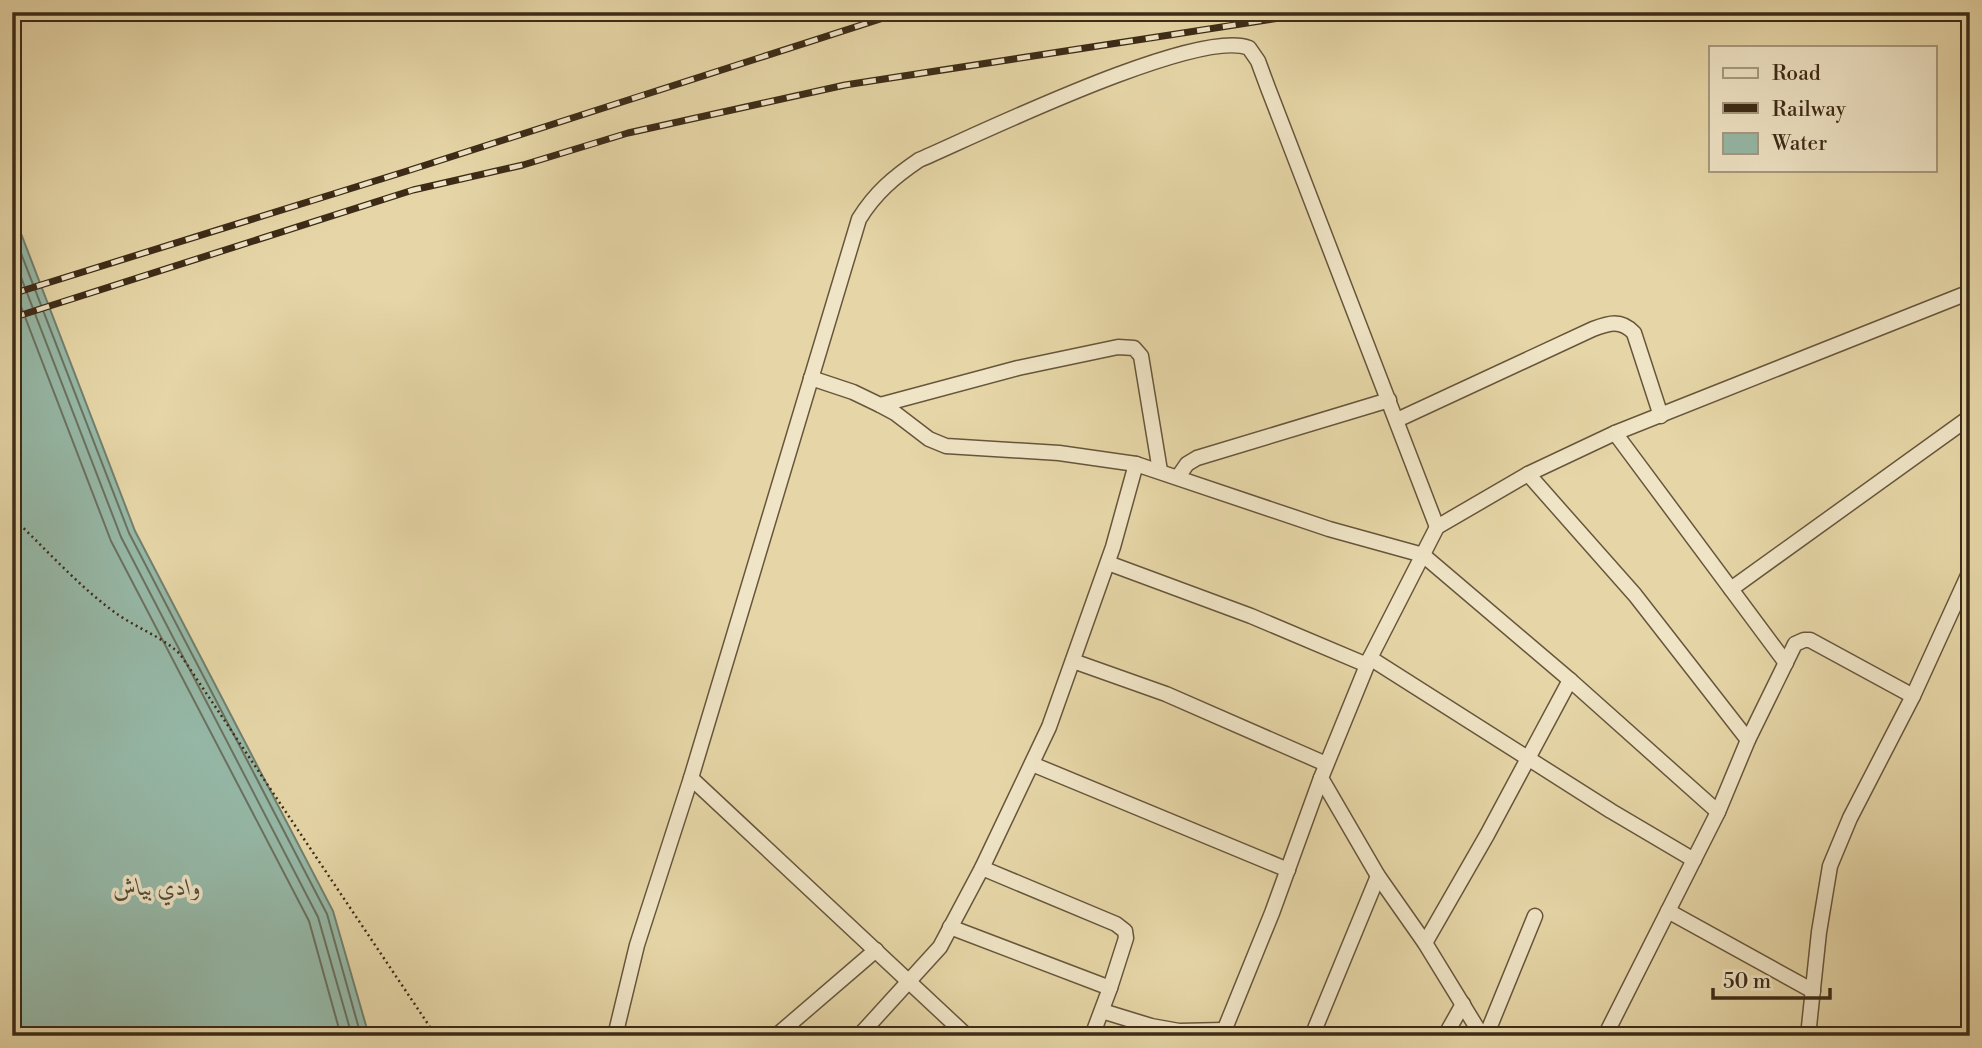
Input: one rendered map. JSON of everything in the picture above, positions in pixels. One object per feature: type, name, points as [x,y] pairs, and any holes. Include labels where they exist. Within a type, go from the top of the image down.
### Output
[{"type":"street","points":[[615,1036],[637,945],[691,778],[859,219],[872,197],[894,177],[919,160],[1133,68],[1204,49],[1234,44],[1249,48],[1258,61],[1437,527]]},
{"type":"street","points":[[1102,1011],[1151,1026],[1179,1031],[1223,1033],[1288,870],[1323,771],[1369,662],[1437,527],[1528,474],[1615,433],[1970,292]]},
{"type":"street","points":[[1397,420],[1582,335],[1614,323],[1627,326],[1634,333],[1661,416]]},
{"type":"street","points":[[880,405],[1018,368],[1118,347],[1134,348],[1141,356],[1160,471]]},
{"type":"street","points":[[811,378],[853,392],[880,405],[929,439],[946,446],[1059,453],[1136,464],[1329,529],[1423,555],[1570,680],[1718,812]]},
{"type":"street","points":[[1178,477],[1187,464],[1196,458],[1389,400]]},
{"type":"street","points":[[1731,589],[1970,417]]},
{"type":"street","points":[[1615,433],[1786,663]]},
{"type":"street","points":[[859,1036],[940,947],[982,868],[1049,727],[1108,563],[1136,464]]},
{"type":"street","points":[[1528,474],[1634,595],[1748,740]]},
{"type":"street","points":[[1108,563],[1369,662],[1694,860]]},
{"type":"street","points":[[1808,1036],[1822,910],[1830,866],[1850,818],[1913,696],[1970,571]]},
{"type":"street","points":[[1605,1036],[1718,812],[1748,740],[1796,644],[1808,640],[1913,696]]},
{"type":"street","points":[[1073,661],[1167,694],[1323,771],[1378,876],[1484,1036]]},
{"type":"street","points":[[1424,943],[1529,759],[1570,680]]},
{"type":"street","points":[[1032,764],[1288,870]]},
{"type":"street","points":[[691,778],[967,1036]]},
{"type":"street","points":[[982,868],[1122,928],[1126,937],[1092,1036]]},
{"type":"street","points":[[1312,1036],[1378,876]]},
{"type":"street","points":[[1668,911],[1813,991]]},
{"type":"street","points":[[1484,1036],[1535,916]]},
{"type":"street","points":[[950,927],[1110,989]]},
{"type":"street","points":[[776,1036],[876,950]]},
{"type":"street","points":[[1445,1036],[1462,1003]]},
{"type":"path","points":[[12,517],[99,600],[121,617],[166,641],[180,654],[436,1036]]},
{"type":"water","name":"وادي بياش","points":[[12,210],[135,531],[333,911],[369,1036],[12,1036]]},
{"type":"railway","points":[[12,294],[902,12]]},
{"type":"railway","points":[[12,318],[413,190],[523,165],[628,133],[845,85],[1319,12]]},
{"type":"railway","points":[[1954,12],[1970,21]]}]
